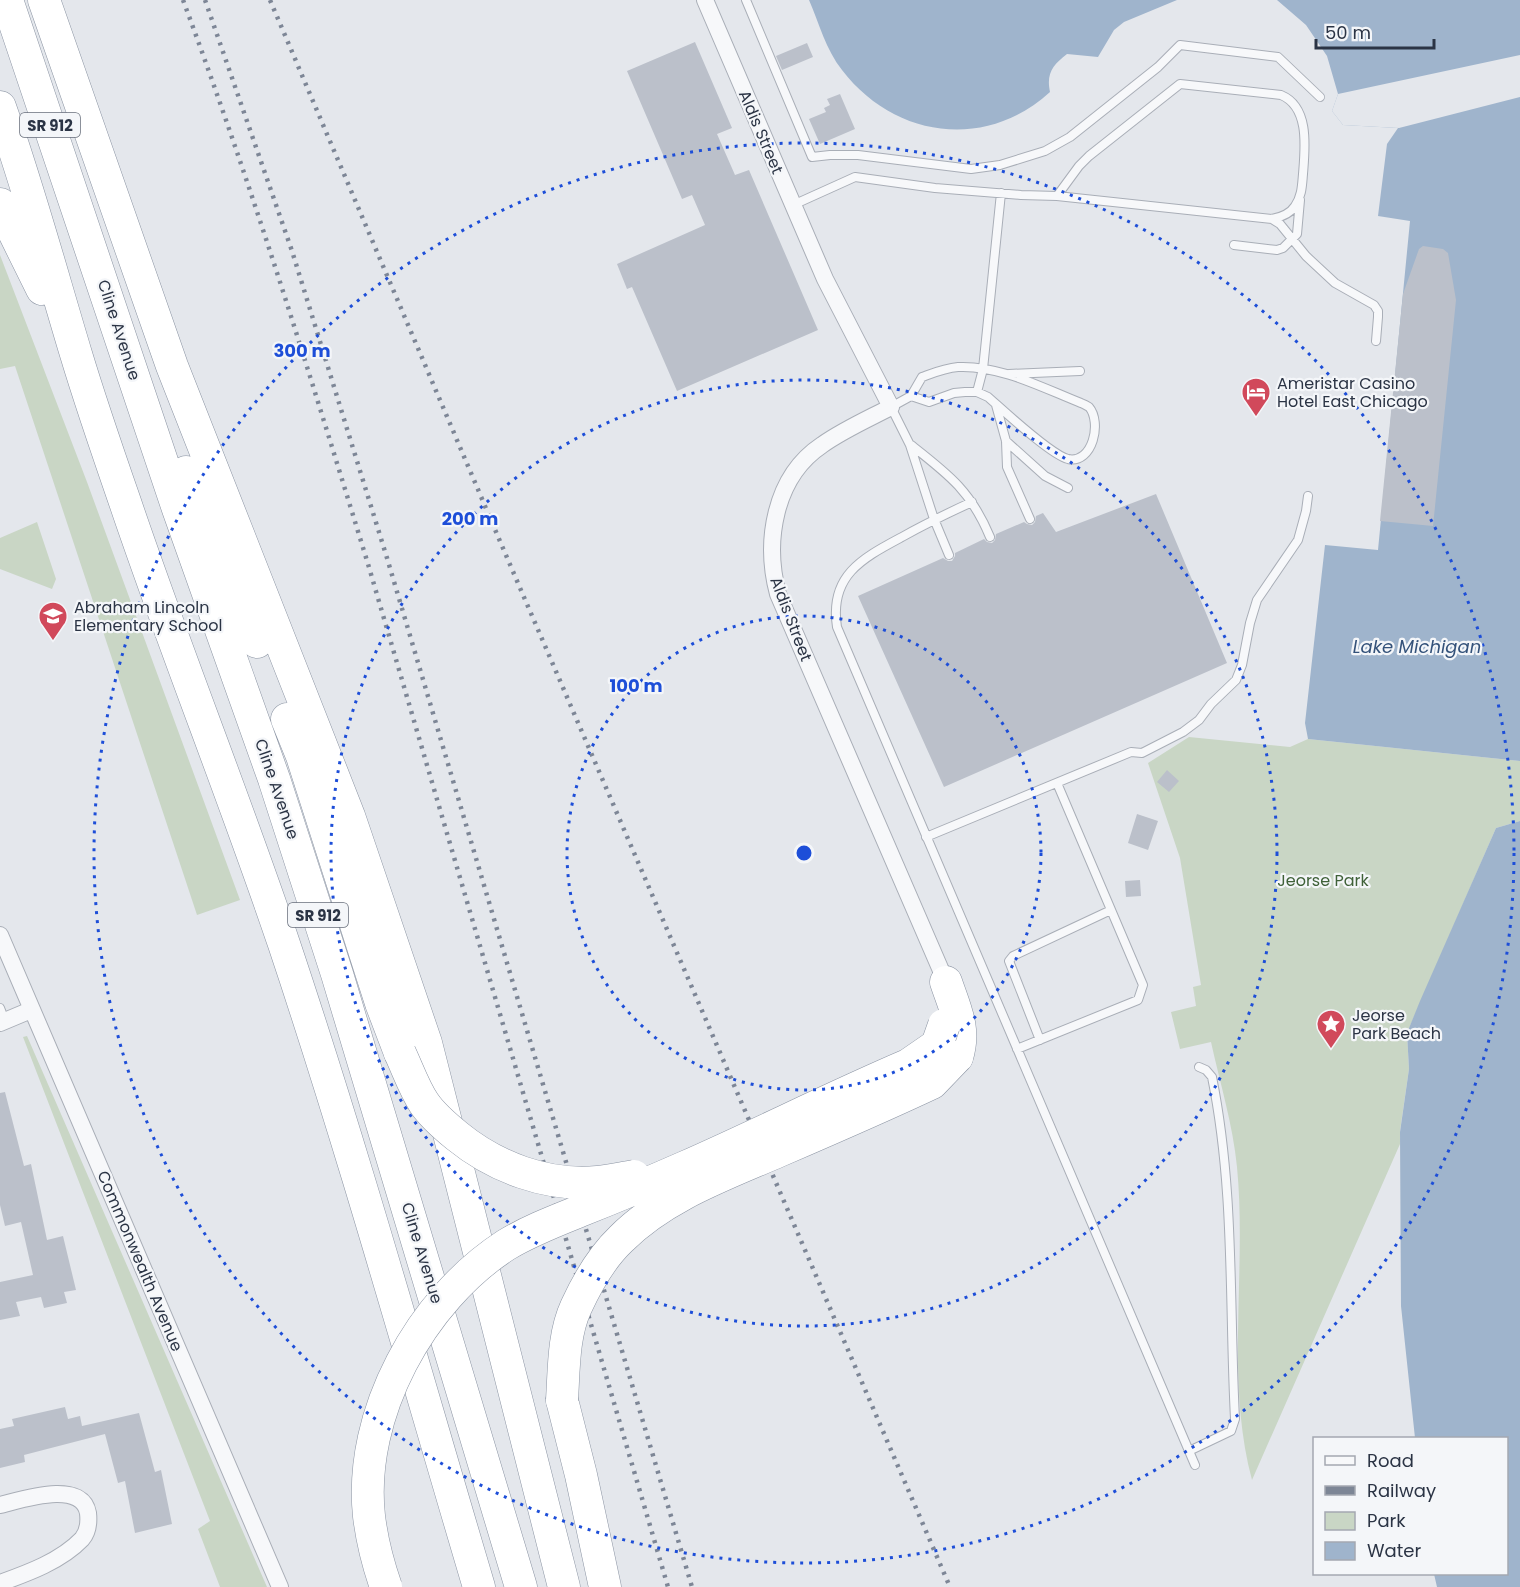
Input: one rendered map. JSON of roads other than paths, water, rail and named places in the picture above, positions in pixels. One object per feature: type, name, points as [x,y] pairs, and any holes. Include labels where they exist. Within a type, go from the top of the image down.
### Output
[{"type":"highway","name":"Cline Avenue","points":[[7,0],[178,509],[274,779],[330,952],[521,1587]]},
{"type":"highway","points":[[44,0],[181,388],[350,816],[426,1043],[564,1587]]},
{"type":"highway","name":"SR 912","points":[[0,108],[24,176],[76,357],[160,604],[283,941],[388,1276],[478,1587]]},
{"type":"highway","points":[[0,204],[76,357]]},
{"type":"highway","points":[[92,249],[248,618],[302,756],[381,1003],[400,1053],[425,1104],[472,1149],[501,1166],[533,1176],[597,1182],[685,1167]]},
{"type":"highway","points":[[386,1587],[374,1547],[369,1515],[372,1455],[384,1401],[422,1328],[453,1290],[478,1266],[507,1245],[544,1226],[685,1167],[908,1065],[937,1045],[944,1025],[946,982]]},
{"type":"highway","points":[[605,1587],[562,1400],[565,1352],[575,1308],[605,1257],[620,1239],[650,1214],[708,1181],[932,1083],[957,1057],[962,1042],[959,1020],[946,982]]},
{"type":"street","name":"Aldis Street","points":[[705,0],[825,279],[891,407],[822,445],[807,457],[796,471],[780,500],[775,517],[771,555],[778,594],[946,982]]},
{"type":"street","name":"Commonwealth Avenue","points":[[0,935],[280,1587]]},
{"type":"street","points":[[2,1018],[31,1010]]},
{"type":"street","points":[[0,1505],[40,1495],[71,1494],[80,1499],[87,1510],[88,1526],[84,1537],[64,1554],[18,1577],[0,1583]]},
{"type":"lane","points":[[746,0],[812,157],[858,155],[971,169],[1000,165],[1045,151],[1070,137],[1158,67],[1180,45],[1278,57],[1320,97]]},
{"type":"lane","points":[[1057,196],[1078,166],[1180,84],[1281,95],[1292,101],[1302,121],[1304,140],[1298,230],[1293,240],[1277,250],[1233,245]]},
{"type":"lane","points":[[793,205],[855,177],[935,188],[1057,196],[1272,219],[1286,215],[1294,208],[1301,193]]},
{"type":"lane","points":[[977,392],[983,369],[1002,193]]},
{"type":"lane","points":[[1272,219],[1280,224],[1306,256],[1335,283],[1374,305],[1378,311],[1376,341]]},
{"type":"lane","points":[[910,396],[929,402],[954,393],[977,392],[996,404],[1057,454],[1075,460],[1082,458],[1091,446],[1095,424],[1089,407],[1005,374],[957,367],[922,377],[910,396],[891,407],[910,445],[934,519],[949,555]]},
{"type":"lane","points":[[1005,374],[1080,371]]},
{"type":"lane","points":[[996,404],[1006,441],[1007,467],[1030,519]]},
{"type":"lane","points":[[1006,441],[1044,476],[1068,488]]},
{"type":"lane","points":[[910,445],[947,473],[962,488],[982,517],[990,537]]},
{"type":"lane","points":[[926,837],[1131,752],[1142,753],[1168,741],[1199,720],[1240,673],[1257,600],[1298,540],[1308,496]]},
{"type":"lane","points":[[972,502],[934,519],[860,561],[843,583],[835,617],[840,637],[1195,1465]]},
{"type":"lane","points":[[1017,1049],[1138,1000],[1143,985],[1057,783]]},
{"type":"lane","points":[[1040,1040],[1009,961],[1013,956],[1111,910]]},
{"type":"lane","points":[[1189,1451],[1231,1431],[1235,1419],[1230,1247],[1224,1154],[1212,1077],[1206,1070],[1199,1067]]},
{"type":"water","points":[[809,0],[1177,0],[1124,22],[1114,30],[1098,57],[1067,54],[1052,70],[1049,80],[1050,92],[1025,111],[998,123],[970,129],[942,129],[914,122],[887,110],[863,93],[842,70],[832,54]]},
{"type":"water","name":"Lake Michigan","points":[[1277,0],[1520,0],[1520,761],[1308,739],[1305,723],[1325,545],[1378,550],[1410,221],[1378,216],[1387,144],[1398,128],[1343,125],[1332,111],[1338,94],[1327,56],[1306,25]]},
{"type":"water","points":[[1520,821],[1520,1587],[1437,1587],[1434,1575],[1508,1575],[1508,1437],[1415,1437],[1401,1306],[1400,1132],[1409,1069],[1407,1033],[1496,828]]},
{"type":"railway","points":[[183,0],[257,210],[368,564],[668,1587]]},
{"type":"railway","points":[[205,0],[292,251],[387,558],[692,1587]]},
{"type":"railway","points":[[270,0],[950,1587]]},
{"type":"place","name":"Ameristar Casino Hotel East Chicago","points":[[1256,418]]},
{"type":"place","name":"Abraham Lincoln Elementary School","points":[[53,642]]},
{"type":"place","name":"Jeorse Park Beach","points":[[1331,1050]]},
{"type":"park label","name":"Jeorse Park","points":[[1323,880]]}]
